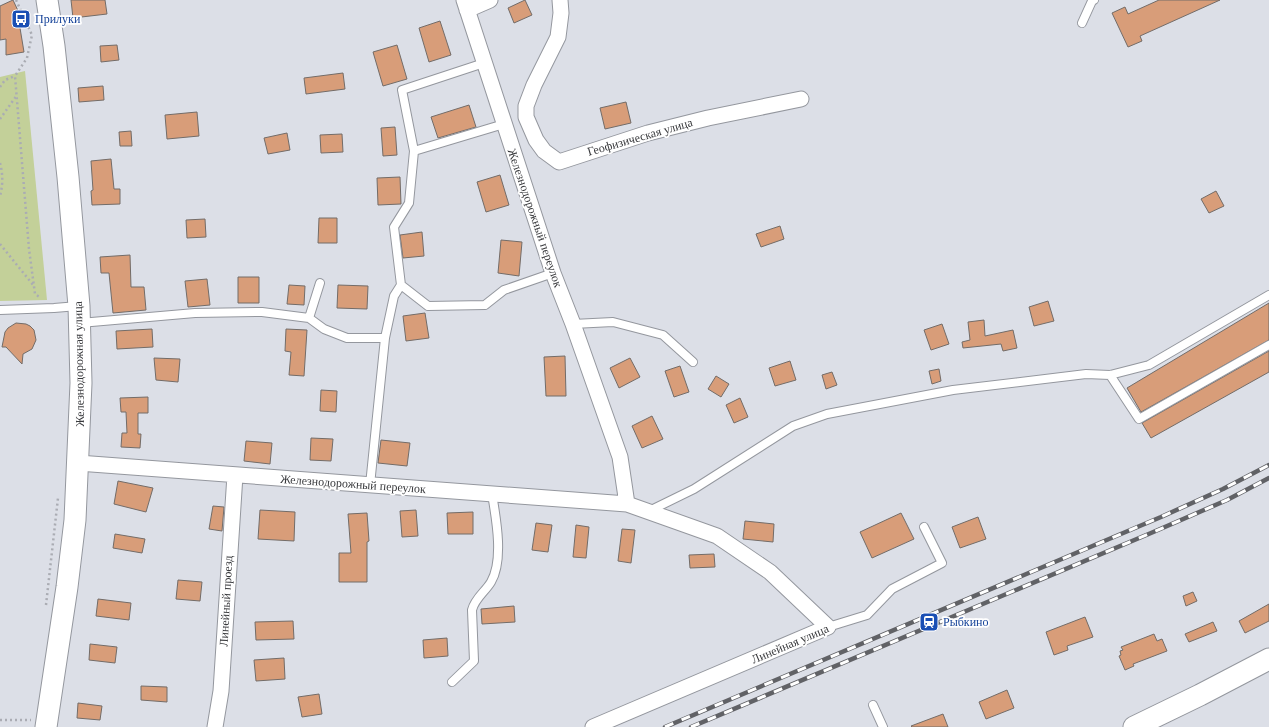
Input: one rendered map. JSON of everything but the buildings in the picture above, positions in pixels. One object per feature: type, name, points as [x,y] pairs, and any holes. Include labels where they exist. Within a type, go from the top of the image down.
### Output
[{"type":"street","name":"Железнодорожная улица","points":[[46,727],[67,587],[75,520],[81,383],[80,314],[68,178],[54,46],[47,0]]},
{"type":"street","points":[[465,5],[490,0]]},
{"type":"street","points":[[504,124],[526,117],[526,106],[534,85],[558,38],[561,13],[560,0]]},
{"type":"street","name":"Железнодорожный переулок","points":[[465,5],[553,273],[573,324],[620,457],[627,504]]},
{"type":"street","name":"Геофизическая улица","points":[[526,117],[536,140],[544,151],[559,162],[648,133],[708,118],[801,98]]},
{"type":"street","name":"Железнодорожный переулок","points":[[78,463],[627,504],[717,536],[770,572],[828,627]]},
{"type":"street","name":"Линейный проезд","points":[[215,727],[220,691],[235,475]]},
{"type":"street","name":"Линейная улица","points":[[593,727],[828,627]]},
{"type":"street","points":[[1134,727],[1200,695],[1264,661]]},
{"type":"lane","points":[[1082,23],[1092,1],[1094,0]]},
{"type":"lane","points":[[370,485],[384,338],[394,296],[401,285],[394,227],[409,203],[414,151],[402,90],[484,63]]},
{"type":"lane","points":[[414,151],[504,124]]},
{"type":"lane","points":[[401,285],[428,306],[485,305],[504,290],[553,273]]},
{"type":"lane","points":[[309,318],[320,283]]},
{"type":"lane","points":[[649,512],[694,489],[792,426],[827,414],[953,390],[1086,374],[1110,375],[1149,365],[1269,295]]},
{"type":"lane","points":[[0,310],[54,308],[80,314],[262,312],[309,318],[324,329],[347,338],[384,338]]},
{"type":"lane","points":[[573,324],[613,322],[663,335],[693,362]]},
{"type":"lane","points":[[1110,375],[1139,419],[1269,345]]},
{"type":"lane","points":[[452,682],[474,661],[472,610],[474,603],[491,582],[496,572],[498,536],[492,494]]},
{"type":"lane","name":"Линейная улица","points":[[828,627],[867,615],[892,589],[942,563],[924,528]]},
{"type":"lane","points":[[873,705],[883,727]]},
{"type":"path","points":[[0,87],[5,80],[15,76],[27,58],[32,35],[16,0]]},
{"type":"path","points":[[15,76],[35,294]]},
{"type":"path","points":[[0,118],[17,95]]},
{"type":"path","points":[[0,163],[3,175],[0,196]]},
{"type":"path","points":[[0,244],[34,286]]},
{"type":"path","points":[[46,611],[58,496]]},
{"type":"path","points":[[0,720],[32,720],[32,727]]},
{"type":"green space","points":[[25,71],[47,300],[0,301],[0,77]]},
{"type":"railway","points":[[665,727],[1161,517],[1223,489],[1269,465]]},
{"type":"railway","points":[[691,727],[1151,533],[1227,500],[1269,478]]},
{"type":"place","name":"Прилуки","points":[[21,19]]},
{"type":"place","name":"Рыбкино","points":[[929,622]]}]
